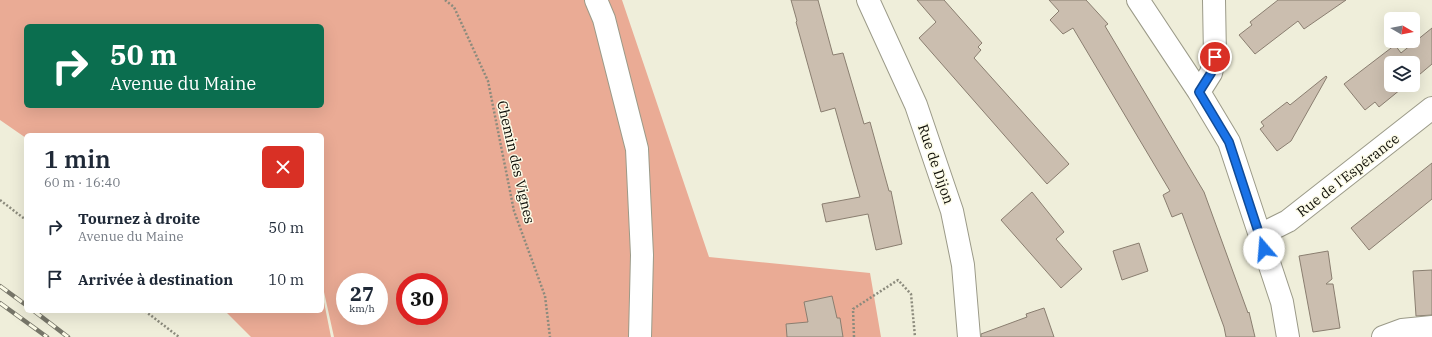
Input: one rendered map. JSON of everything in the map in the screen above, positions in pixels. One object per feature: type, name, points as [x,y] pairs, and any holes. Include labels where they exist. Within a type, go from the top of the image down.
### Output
[{"type":"street","points":[[596,0],[604,19],[637,149],[642,255],[640,337]]},
{"type":"street","name":"Rue de Dijon","points":[[868,0],[916,105],[952,211],[963,265],[969,337]]},
{"type":"street","points":[[1138,0],[1199,92],[1229,142],[1282,302],[1288,337]]},
{"type":"street","points":[[1199,92],[1211,73],[1215,57],[1214,0]]},
{"type":"street","name":"Rue de l'Espérance","points":[[1260,235],[1288,221],[1432,108]]},
{"type":"street","points":[[1383,337],[1402,330],[1432,327]]},
{"type":"path","name":"Chemin des Vignes","points":[[445,0],[454,7],[488,81],[514,211],[545,296],[550,337]]},
{"type":"path","points":[[0,200],[24,218]]},
{"type":"path","points":[[854,337],[853,308],[898,280],[911,294],[915,337]]},
{"type":"path","points":[[148,313],[178,337]]},
{"type":"shaded area","points":[[0,0],[622,0],[709,257],[870,273],[881,337],[334,337],[324,292],[324,133],[24,133],[24,137],[0,120]]},
{"type":"shaded area","points":[[324,302],[331,337],[251,337],[227,313],[324,313]]},
{"type":"building","points":[[791,0],[818,0],[833,55],[843,53],[864,124],[870,122],[889,191],[891,191],[902,244],[876,250],[868,214],[826,222],[822,204],[860,197],[835,108],[821,112]]},
{"type":"building","points":[[917,0],[944,0],[982,43],[978,47],[981,50],[974,58],[1069,164],[1047,184],[919,38],[936,22]]},
{"type":"building","points":[[1049,0],[1086,0],[1108,24],[1105,26],[1204,192],[1248,313],[1249,312],[1255,337],[1226,337],[1224,327],[1182,213],[1172,217],[1163,195],[1170,191],[1073,28],[1063,34],[1050,20],[1059,11]]},
{"type":"building","points":[[1278,0],[1346,0],[1304,29],[1298,21],[1255,54],[1239,35],[1252,25],[1250,22]]},
{"type":"building","points":[[1432,28],[1432,64],[1420,74],[1420,56],[1384,56],[1384,92],[1397,92],[1379,107],[1375,102],[1365,110],[1344,84],[1391,48],[1397,48],[1401,53],[1407,48],[1420,48],[1420,38]]},
{"type":"building","points":[[1326,76],[1327,77],[1291,141],[1277,151],[1260,129],[1264,126],[1261,122],[1287,102],[1290,105]]},
{"type":"building","points":[[1432,163],[1432,199],[1369,250],[1351,228]]},
{"type":"building","points":[[1032,192],[1064,232],[1056,239],[1082,269],[1061,288],[1001,220]]},
{"type":"building","points":[[1139,243],[1148,271],[1122,280],[1113,251]]},
{"type":"building","points":[[1328,251],[1332,279],[1326,284],[1333,284],[1340,328],[1313,332],[1299,256]]},
{"type":"building","points":[[1432,270],[1432,315],[1416,316],[1413,271]]},
{"type":"building","points":[[832,296],[837,318],[840,318],[843,337],[787,337],[786,324],[808,322],[804,302]]},
{"type":"building","points":[[1044,308],[1054,337],[981,337],[981,334],[1027,317],[1026,314]]},
{"type":"railway","points":[[0,286],[24,304]]},
{"type":"railway","points":[[0,303],[47,337]]},
{"type":"railway","points":[[37,313],[68,337]]},
{"type":"route","points":[[1215,57],[1211,73],[1199,92],[1229,142],[1264,249]]}]
